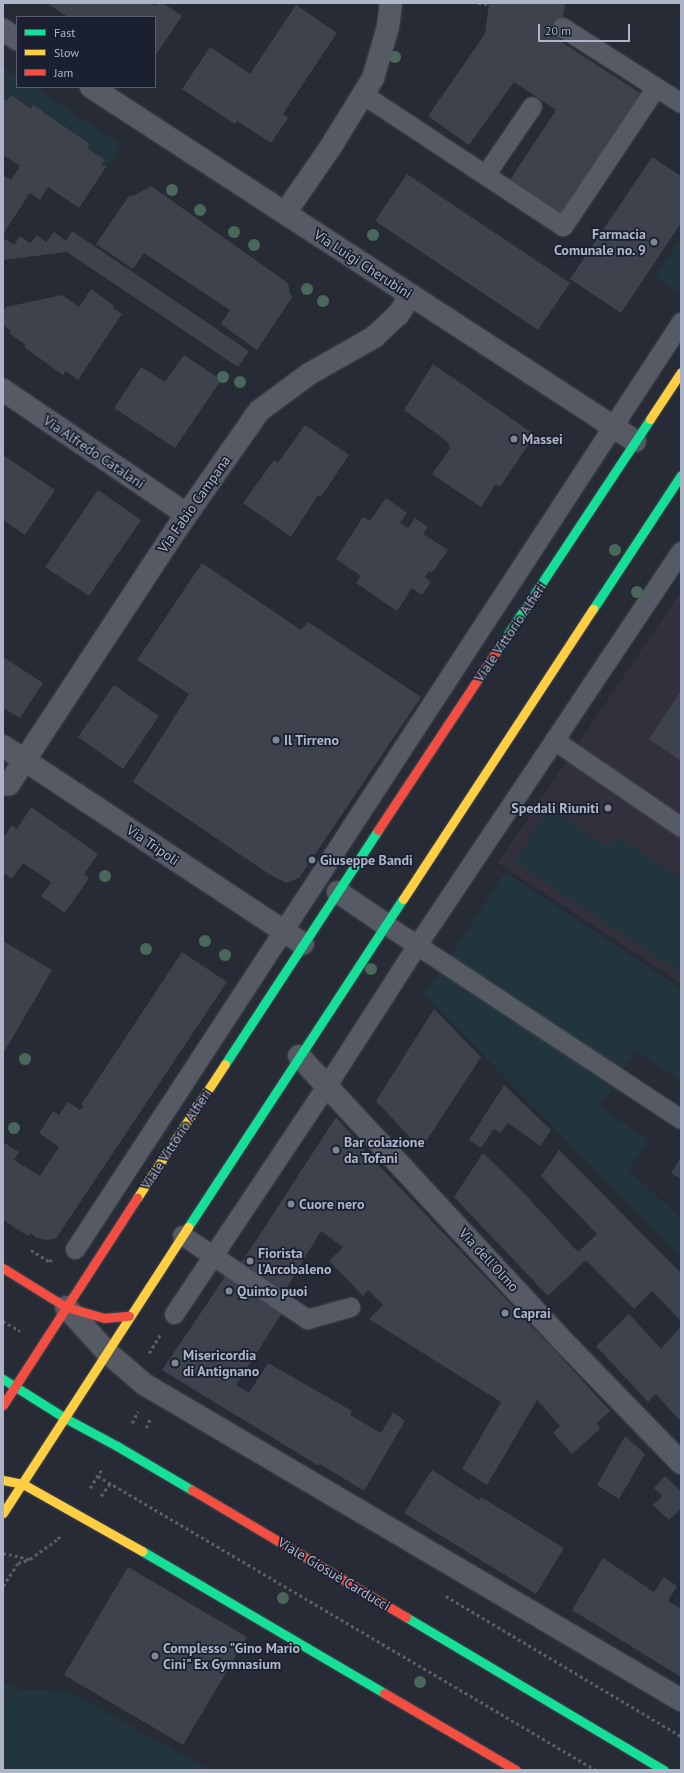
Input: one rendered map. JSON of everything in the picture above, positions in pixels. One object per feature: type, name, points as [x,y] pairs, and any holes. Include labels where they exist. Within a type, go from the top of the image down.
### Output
[{"type":"main road","name":"Viale Vittorio Alfieri","points":[[3,1405],[303,944],[681,372]]},
{"type":"main road","points":[[3,1513],[23,1484],[129,1316],[385,924],[681,475]]},
{"type":"main road","points":[[3,1268],[66,1307],[104,1318],[129,1316]]},
{"type":"main road","name":"Viale Giosuè Carducci","points":[[3,1379],[65,1418],[129,1454],[664,1770]]},
{"type":"main road","points":[[3,1480],[23,1484],[75,1512],[516,1770]]},
{"type":"street","points":[[285,213],[364,95],[373,78],[388,27],[391,3]]},
{"type":"street","points":[[3,30],[16,38]]},
{"type":"street","name":"Via Luigi Cherubini","points":[[93,88],[635,442]]},
{"type":"street","name":"Via Fabio Campana","points":[[3,786],[9,784],[186,514],[259,411],[309,374],[374,337],[398,315],[411,295]]},
{"type":"street","name":"Via Alfredo Catalani","points":[[3,390],[186,514]]},
{"type":"street","name":"Via Tripoli","points":[[3,746],[303,944]]},
{"type":"street","points":[[338,892],[385,924]]},
{"type":"street","name":"Via dell'Olmo","points":[[299,1056],[560,1338],[681,1463]]},
{"type":"street","points":[[66,1307],[107,1352],[144,1384],[681,1700]]},
{"type":"lane","points":[[562,27],[681,103]]},
{"type":"lane","points":[[364,95],[563,226],[656,87]]},
{"type":"lane","points":[[485,175],[532,106]]},
{"type":"lane","points":[[75,1249],[681,322]]},
{"type":"lane","points":[[174,1314],[327,1085],[417,945],[681,551]]},
{"type":"lane","points":[[554,740],[681,827]]},
{"type":"lane","points":[[385,924],[681,1119]]},
{"type":"lane","points":[[182,1235],[307,1319],[350,1307]]},
{"type":"path","points":[[478,3],[489,4]]},
{"type":"path","points":[[145,1359],[174,1314]]},
{"type":"path","points":[[88,1492],[101,1472]]},
{"type":"path","points":[[98,1476],[596,1770]]},
{"type":"path","points":[[99,1500],[110,1483]]},
{"type":"path","points":[[3,1586],[18,1563],[30,1559],[58,1539]]},
{"type":"path","points":[[3,1553],[30,1559]]},
{"type":"shaded area","points":[[3,67],[16,75],[16,88],[36,88],[121,145],[106,167],[101,164],[104,160],[87,148],[90,143],[34,106],[31,109],[11,95],[7,101],[3,99]]},
{"type":"shaded area","points":[[677,243],[681,246],[681,290],[679,293],[655,277]]},
{"type":"shaded area","name":"Spedali Riuniti","points":[[681,591],[681,983],[498,863]]},
{"type":"shaded area","points":[[549,808],[609,848],[617,836],[681,878],[681,973],[514,862]]},
{"type":"shaded area","points":[[505,872],[681,989],[681,1082],[636,1051],[622,1072],[450,956]]},
{"type":"shaded area","points":[[441,970],[613,1088],[600,1107],[648,1140],[629,1170],[681,1219],[681,1258],[424,994]]},
{"type":"shaded area","points":[[3,1682],[18,1689],[70,1692],[210,1770],[3,1770]]},
{"type":"building","points":[[47,3],[151,3],[155,6],[157,3],[163,3],[182,16],[156,55],[156,16],[66,16]]},
{"type":"building","points":[[489,3],[565,3],[560,41],[643,95],[563,214],[510,180],[556,110],[514,82],[469,145],[428,116],[485,34]]},
{"type":"building","points":[[296,5],[337,33],[283,114],[288,118],[271,143],[237,121],[235,124],[182,89],[210,47],[250,74]]},
{"type":"building","points":[[11,95],[31,109],[33,105],[90,144],[87,148],[105,160],[101,164],[106,167],[79,208],[48,187],[40,200],[30,193],[3,234],[3,175],[11,180],[20,166],[3,155],[3,99],[7,101]]},
{"type":"building","points":[[652,157],[681,176],[681,223],[621,313],[570,279]]},
{"type":"building","points":[[407,174],[570,283],[538,330],[375,221]]},
{"type":"building","points":[[151,186],[288,283],[290,294],[293,296],[257,350],[221,324],[230,310],[144,253],[133,269],[96,244],[129,196],[135,195]]},
{"type":"building","points":[[72,231],[249,351],[238,367],[67,252],[3,260],[3,238],[14,245],[20,236],[30,243],[37,235],[46,242],[54,232],[66,241]]},
{"type":"building","points":[[91,289],[114,306],[113,308],[122,314],[78,380],[66,371],[63,375],[24,347],[26,345],[9,333],[11,331],[3,325],[3,311],[6,307],[62,295],[79,307]]},
{"type":"building","points":[[184,355],[221,380],[175,448],[114,408],[141,367],[165,382]]},
{"type":"building","points":[[433,364],[535,435],[500,487],[496,484],[481,507],[432,474],[450,449],[448,442],[404,410]]},
{"type":"building","points":[[305,425],[349,455],[321,497],[318,495],[291,537],[243,503],[274,460],[278,463]]},
{"type":"building","points":[[3,455],[55,490],[25,535],[3,520]]},
{"type":"building","points":[[98,490],[141,520],[89,596],[45,567]]},
{"type":"building","points":[[386,498],[407,513],[400,523],[408,528],[415,518],[428,527],[423,534],[448,550],[432,573],[429,571],[425,577],[431,582],[422,595],[412,588],[397,611],[356,583],[361,576],[336,559],[363,517],[370,521]]},
{"type":"building","name":"Il Tirreno","points":[[202,563],[301,630],[308,622],[421,697],[299,878],[286,883],[272,876],[133,782],[189,694],[137,660]]},
{"type":"building","points":[[3,657],[43,683],[20,718],[3,708]]},
{"type":"building","points":[[114,685],[159,716],[123,769],[78,737]]},
{"type":"building","points":[[681,691],[681,761],[649,739]]},
{"type":"building","points":[[31,807],[98,854],[84,874],[89,878],[65,913],[41,896],[51,882],[23,863],[12,879],[3,873],[3,838],[12,825],[17,829]]},
{"type":"building","points":[[3,941],[52,970],[3,1054]]},
{"type":"building","points":[[182,952],[227,982],[57,1237],[46,1240],[37,1238],[30,1233],[28,1236],[3,1220],[3,1142],[19,1152],[14,1160],[40,1176],[59,1147],[39,1133],[53,1111],[59,1115],[68,1102],[80,1110],[84,1106],[81,1105]]},
{"type":"building","points":[[434,1009],[481,1057],[421,1149],[376,1101]]},
{"type":"building","points":[[504,1085],[551,1130],[540,1146],[508,1123],[500,1133],[494,1129],[481,1148],[469,1140]]},
{"type":"building","points":[[336,1117],[370,1156],[562,1358],[610,1411],[597,1423],[600,1429],[572,1454],[553,1433],[560,1426],[537,1400],[487,1485],[462,1469],[501,1402],[369,1319],[383,1305],[368,1290],[363,1296],[329,1261],[343,1247],[321,1231],[283,1294],[240,1265]]},
{"type":"building","points":[[559,1150],[681,1273],[681,1321],[652,1291],[634,1309],[586,1260],[548,1296],[454,1197],[483,1153],[522,1191],[578,1252],[597,1234],[541,1176]]},
{"type":"building","points":[[681,1157],[681,1179],[671,1173]]},
{"type":"building","points":[[227,1274],[284,1310],[236,1385],[249,1393],[268,1363],[352,1411],[350,1415],[381,1433],[393,1412],[405,1421],[364,1491],[320,1464],[319,1466],[162,1370]]},
{"type":"building","points":[[629,1314],[661,1349],[681,1326],[681,1418],[679,1420],[656,1394],[648,1402],[596,1346]]},
{"type":"building","points":[[625,1436],[645,1454],[619,1499],[597,1485]]},
{"type":"building","points":[[432,1470],[479,1500],[481,1497],[564,1548],[536,1594],[404,1513]]},
{"type":"building","points":[[665,1476],[681,1492],[681,1508],[669,1520],[653,1505],[662,1496],[654,1488]]},
{"type":"building","points":[[603,1558],[654,1592],[664,1577],[677,1586],[668,1601],[681,1609],[681,1677],[572,1610]]},
{"type":"building","name":"Complesso \"Gino Mario Cini\" Ex Gymnasium","points":[[128,1567],[247,1637],[183,1745],[64,1675]]},
{"type":"traffic: fast","points":[[496,652],[650,419]]},
{"type":"traffic: fast","points":[[593,609],[681,475]]},
{"type":"traffic: fast","points":[[225,1064],[378,830]]},
{"type":"traffic: fast","points":[[188,1227],[403,899]]},
{"type":"traffic: fast","points":[[3,1379],[65,1418],[117,1446],[192,1490]]},
{"type":"traffic: fast","points":[[142,1551],[384,1693]]},
{"type":"traffic: fast","points":[[406,1617],[664,1770]]},
{"type":"traffic: slow","points":[[650,419],[681,372]]},
{"type":"traffic: slow","points":[[403,899],[593,609]]},
{"type":"traffic: slow","points":[[137,1198],[225,1064]]},
{"type":"traffic: slow","points":[[3,1513],[188,1227]]},
{"type":"traffic: slow","points":[[3,1480],[23,1484],[142,1551]]},
{"type":"traffic: jam","points":[[378,830],[496,652]]},
{"type":"traffic: jam","points":[[3,1405],[137,1198]]},
{"type":"traffic: jam","points":[[3,1268],[66,1307],[104,1318],[129,1316]]},
{"type":"traffic: jam","points":[[192,1490],[406,1617]]},
{"type":"traffic: jam","points":[[384,1693],[516,1770]]},
{"type":"place","name":"Farmacia Comunale no. 9","points":[[654,242]]},
{"type":"place","name":"Massei","points":[[514,439]]},
{"type":"place","name":"Il Tirreno","points":[[276,740]]},
{"type":"place","name":"Spedali Riuniti","points":[[608,808]]},
{"type":"place","name":"Giuseppe Bandi","points":[[312,860]]},
{"type":"place","name":"Bar colazione da Tofani","points":[[336,1150]]},
{"type":"place","name":"Cuore nero","points":[[291,1204]]},
{"type":"place","name":"Fiorista l'Arcobaleno","points":[[250,1261]]},
{"type":"place","name":"Quinto puoi","points":[[229,1291]]},
{"type":"place","name":"Caprai","points":[[505,1313]]},
{"type":"place","name":"Misericordia di Antignano","points":[[175,1363]]},
{"type":"place","name":"Complesso \"Gino Mario Cini\" Ex Gymnasium","points":[[155,1656]]}]
